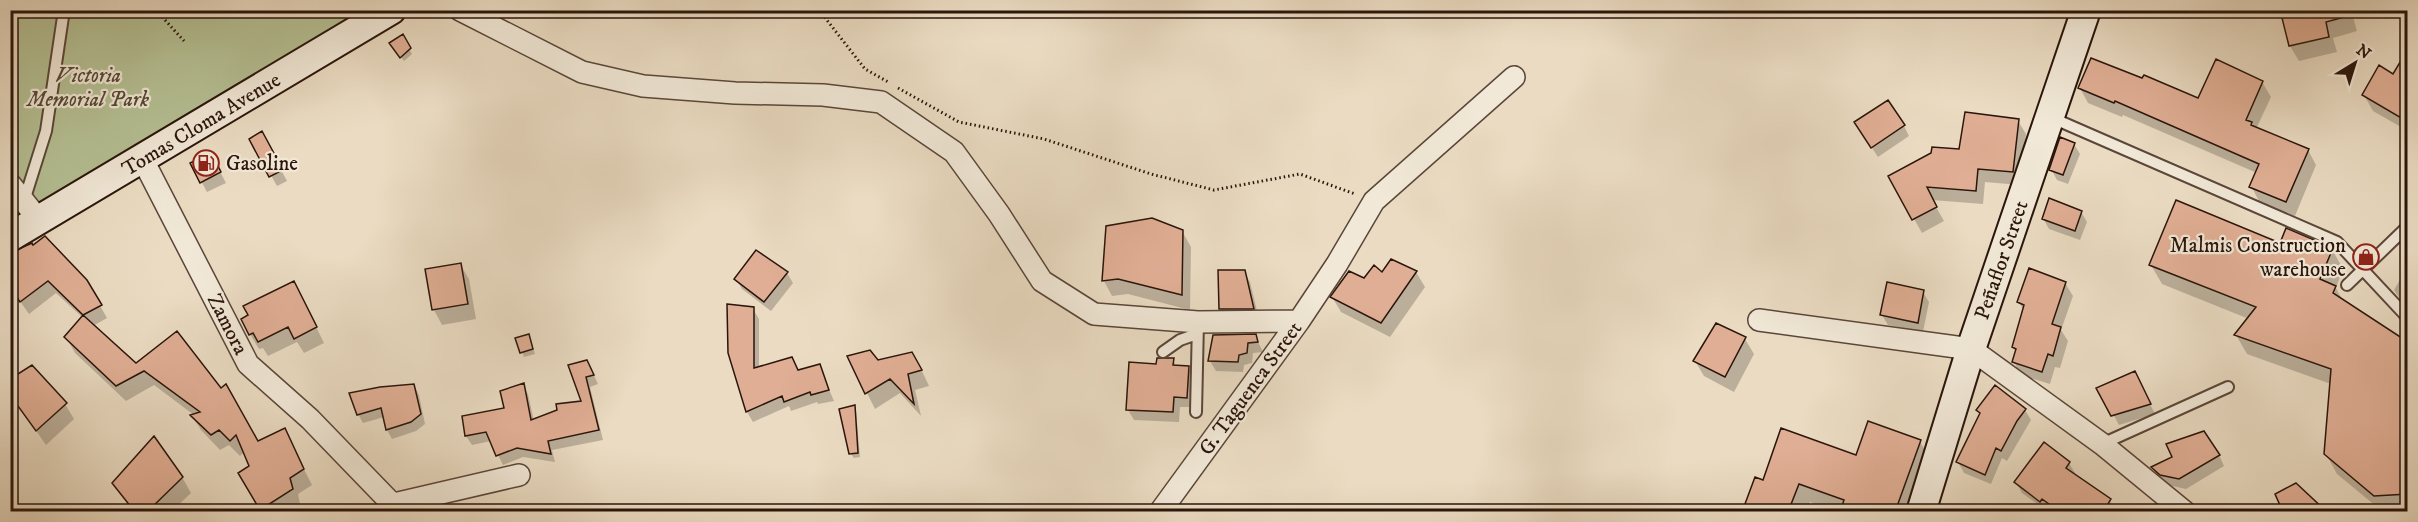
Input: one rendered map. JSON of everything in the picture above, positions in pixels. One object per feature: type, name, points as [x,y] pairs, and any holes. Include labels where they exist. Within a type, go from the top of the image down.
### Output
[{"type":"main road","name":"Tomas Cloma Avenue","points":[[10,237],[32,211],[143,160],[392,10]]},
{"type":"main road","name":"Peñaflor Street","points":[[1922,512],[1971,348],[2086,10]]},
{"type":"street","points":[[460,10],[582,72],[643,86],[735,93],[823,95],[881,102],[954,152],[999,214],[1042,281],[1094,314],[1197,328],[1299,321]]},
{"type":"street","name":"G. Taguenca Street","points":[[1160,512],[1299,321],[1337,264],[1374,201],[1514,77]]},
{"type":"street","name":"Zamora","points":[[143,160],[248,364],[310,419],[397,508]]},
{"type":"street","points":[[10,184],[32,211]]},
{"type":"street","points":[[1759,320],[1971,348],[2102,444],[2185,512]]},
{"type":"street","points":[[397,508],[519,475]]},
{"type":"lane","points":[[32,211],[64,10]]},
{"type":"lane","points":[[2049,117],[2337,242],[2408,318]]},
{"type":"lane","points":[[2347,285],[2408,226]]},
{"type":"lane","points":[[1163,352],[1197,328]]},
{"type":"lane","points":[[1196,412],[1197,328]]},
{"type":"lane","points":[[2102,444],[2228,387]]},
{"type":"path","points":[[156,10],[184,41]]},
{"type":"path","points":[[819,10],[865,69],[959,122],[1044,139],[1151,174],[1214,190],[1300,174],[1374,201]]},
{"type":"green space","name":"Victoria Memorial Park","points":[[11,11],[362,11],[42,207],[11,168]]},
{"type":"building","points":[[2280,10],[2352,10],[2352,15],[2326,22],[2329,37],[2289,46]]},
{"type":"building","points":[[403,34],[411,48],[400,58],[389,43]]},
{"type":"building","points":[[2408,49],[2408,122],[2362,95],[2379,65],[2393,74]]},
{"type":"building","points":[[2091,58],[2142,78],[2144,75],[2198,98],[2216,59],[2263,81],[2246,120],[2252,122],[2251,125],[2309,149],[2286,202],[2249,187],[2259,164],[2115,101],[2114,103],[2078,88]]},
{"type":"building","points":[[1888,100],[1905,125],[1871,148],[1854,122]]},
{"type":"building","points":[[1965,112],[2019,119],[2013,172],[1978,169],[1976,191],[1927,187],[1937,207],[1912,220],[1888,176],[1931,153],[1932,147],[1959,149]]},
{"type":"building","points":[[262,131],[283,170],[269,177],[249,139]]},
{"type":"building","points":[[2060,137],[2075,143],[2063,175],[2049,170]]},
{"type":"building","points":[[211,152],[221,172],[200,183],[190,163]]},
{"type":"building","points":[[2049,198],[2082,211],[2075,231],[2042,219]]},
{"type":"building","points":[[2176,200],[2280,243],[2286,228],[2333,248],[2320,279],[2336,286],[2333,293],[2408,342],[2408,494],[2374,496],[2324,454],[2331,369],[2234,335],[2256,307],[2149,265]]},
{"type":"building","points":[[1152,218],[1183,230],[1182,295],[1118,279],[1102,281],[1106,226]]},
{"type":"building","points":[[45,236],[87,280],[102,305],[83,315],[48,281],[20,302],[10,287],[10,253],[32,243],[33,245]]},
{"type":"building","points":[[756,250],[788,272],[764,302],[734,279]]},
{"type":"building","points":[[1391,259],[1417,271],[1381,323],[1330,297],[1349,271],[1364,278],[1374,265],[1382,272]]},
{"type":"building","points":[[461,263],[468,304],[432,310],[425,269]]},
{"type":"building","points":[[2029,268],[2066,282],[2052,324],[2061,327],[2053,356],[2048,354],[2042,372],[2012,362],[2016,349],[2012,347],[2024,305],[2017,302]]},
{"type":"building","points":[[1218,270],[1245,270],[1254,309],[1219,309]]},
{"type":"building","points":[[294,281],[317,327],[294,339],[288,327],[258,342],[253,333],[249,335],[241,319],[248,315],[243,306]]},
{"type":"building","points":[[1887,282],[1924,290],[1918,323],[1880,315]]},
{"type":"building","points":[[727,304],[754,307],[754,368],[792,357],[798,370],[820,364],[829,390],[811,395],[810,392],[784,402],[782,396],[746,412],[728,353]]},
{"type":"building","points":[[83,315],[136,363],[177,331],[221,388],[226,384],[258,441],[285,428],[304,469],[290,478],[293,489],[260,510],[238,473],[249,466],[236,435],[230,441],[219,430],[211,435],[190,415],[200,412],[144,371],[116,386],[64,337]]},
{"type":"building","points":[[1716,323],[1746,337],[1725,377],[1693,361]]},
{"type":"building","points":[[529,334],[533,349],[520,353],[515,338]]},
{"type":"building","points":[[1256,334],[1258,342],[1248,343],[1247,353],[1239,355],[1238,362],[1208,361],[1213,335]]},
{"type":"building","points":[[870,350],[878,360],[912,352],[922,370],[908,374],[914,404],[890,379],[865,394],[847,356]]},
{"type":"building","points":[[1157,358],[1174,358],[1173,365],[1189,366],[1187,398],[1174,397],[1173,412],[1126,410],[1129,362],[1156,364]]},
{"type":"building","points":[[587,360],[594,375],[586,377],[599,430],[548,441],[551,454],[517,448],[496,456],[486,432],[465,436],[462,416],[504,408],[500,391],[524,383],[531,420],[557,410],[556,404],[581,401],[568,365]]},
{"type":"building","points":[[32,365],[67,403],[36,431],[10,395],[10,379]]},
{"type":"building","points":[[2135,371],[2151,404],[2111,416],[2096,388]]},
{"type":"building","points":[[414,384],[421,414],[411,422],[386,430],[381,408],[357,415],[349,393],[380,387]]},
{"type":"building","points":[[1995,385],[2026,409],[2001,451],[1996,448],[1985,475],[1956,462],[1980,413],[1976,410]]},
{"type":"building","points":[[855,405],[858,453],[849,454],[839,409]]},
{"type":"building","points":[[1868,421],[1921,440],[1895,512],[1840,512],[1844,500],[1799,484],[1788,512],[1742,512],[1755,477],[1763,480],[1781,428],[1856,455]]},
{"type":"building","points":[[2204,431],[2220,455],[2179,479],[2160,475],[2151,467],[2172,457],[2166,444]]},
{"type":"building","points":[[154,436],[183,477],[147,512],[135,512],[112,483]]},
{"type":"building","points":[[2044,442],[2070,462],[2066,468],[2111,499],[2103,512],[2060,512],[2042,499],[2040,502],[2014,482]]},
{"type":"building","points":[[2296,483],[2327,512],[2283,512],[2275,494]]},
{"type":"place","name":"Gasoline","points":[[206,163]]},
{"type":"place","name":"Malmis Construction warehouse","points":[[2366,257]]}]
